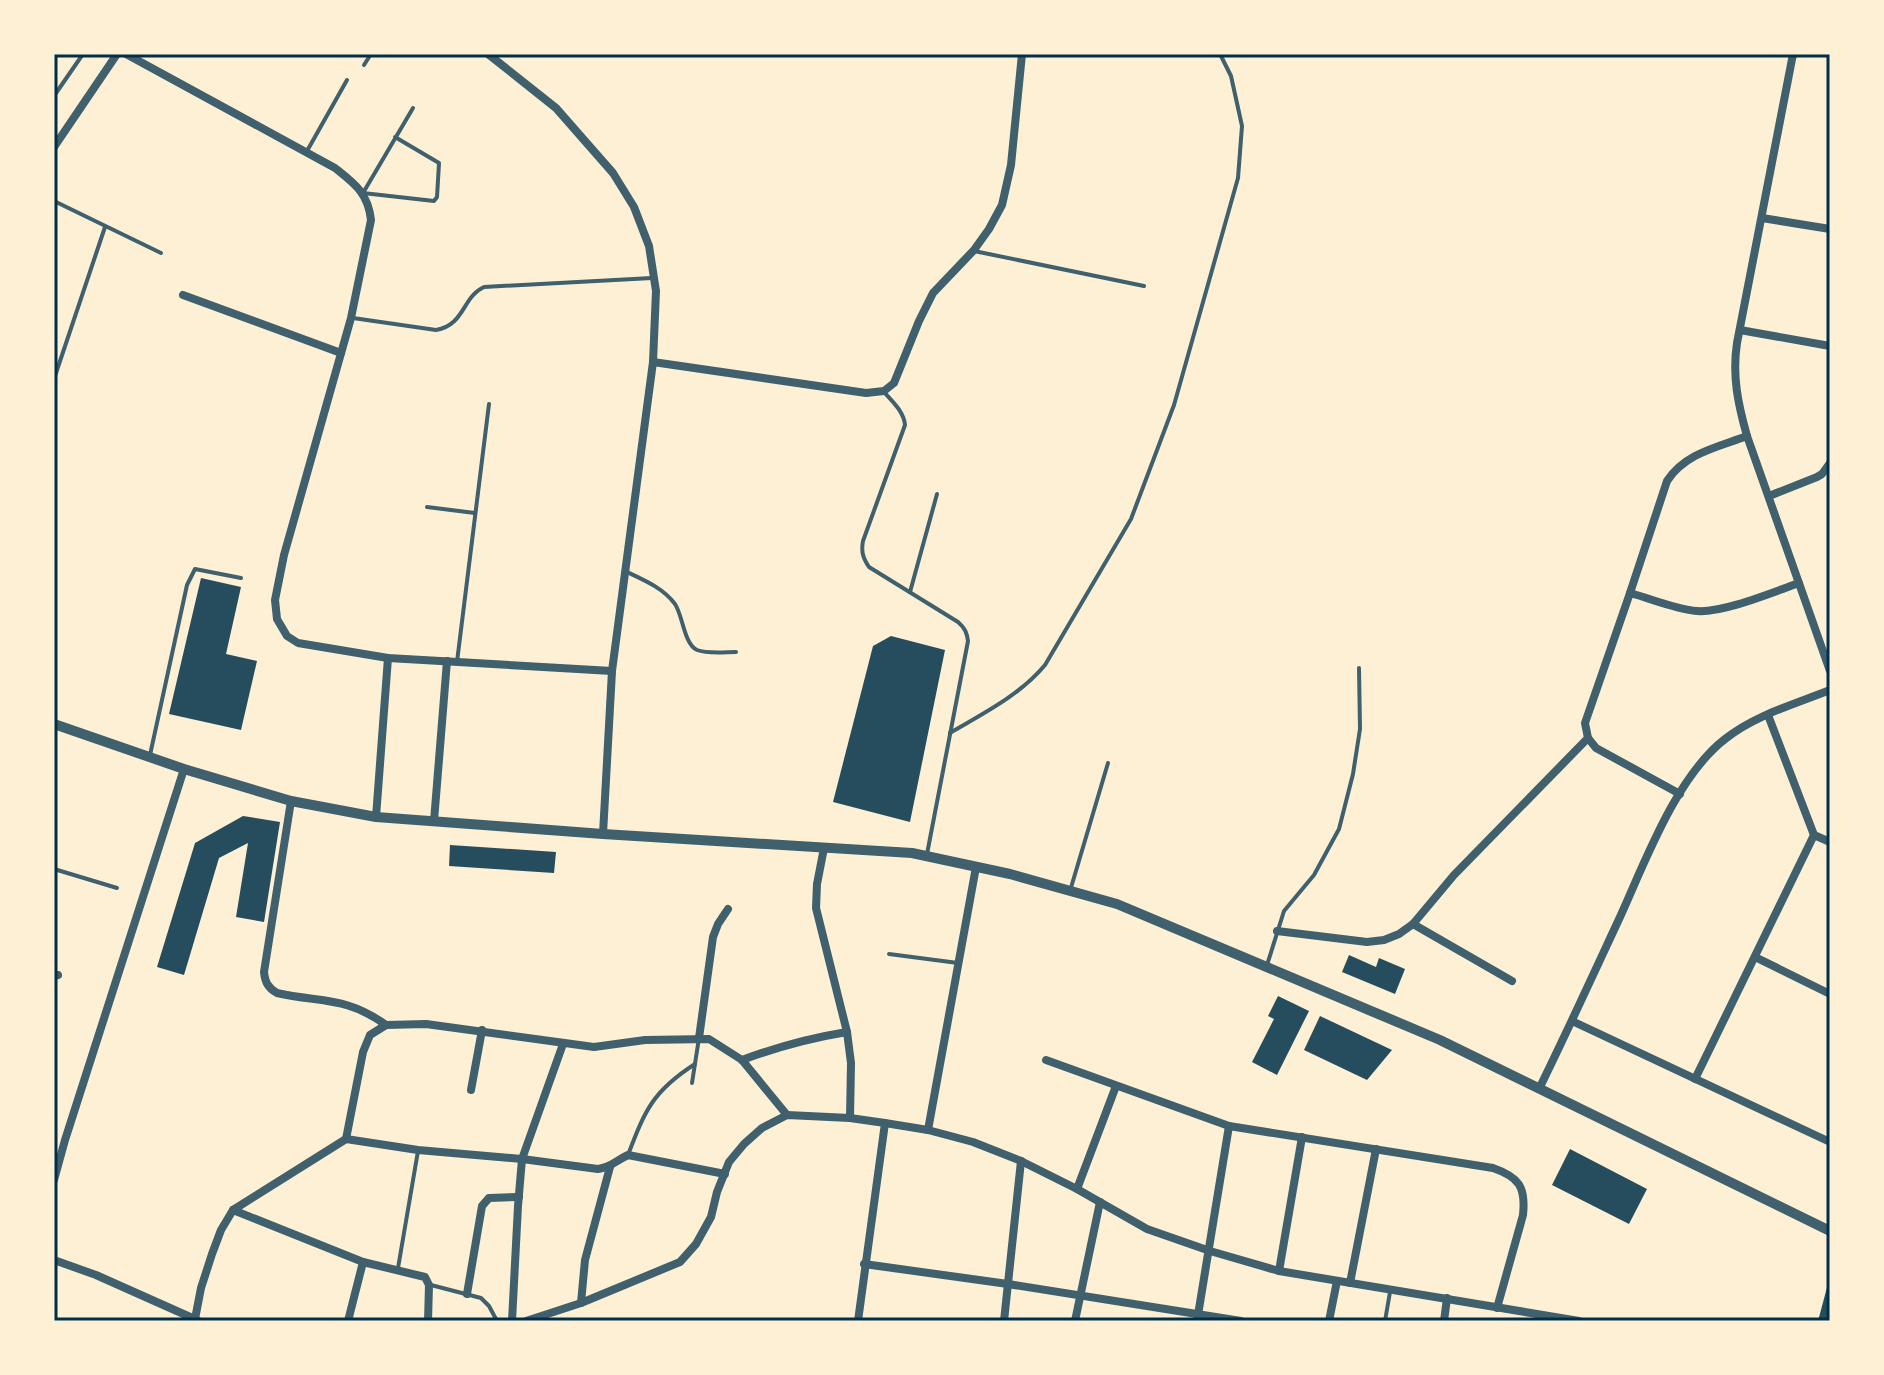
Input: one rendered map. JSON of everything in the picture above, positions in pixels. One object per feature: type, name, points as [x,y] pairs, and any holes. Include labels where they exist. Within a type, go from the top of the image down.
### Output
[{"type":"street","points":[[54,147],[117,54]]},
{"type":"street","points":[[126,54],[335,168],[363,193],[369,210],[371,220],[351,318],[284,555],[275,600],[277,619],[287,636],[298,643],[388,658],[612,671]]},
{"type":"street","points":[[488,54],[556,108],[613,173],[634,207],[649,246],[656,291],[653,362],[612,671],[603,834]]},
{"type":"street","points":[[653,362],[866,393],[884,391],[894,383],[933,293],[974,250],[1002,205],[1011,165],[1022,54]]},
{"type":"street","points":[[1793,54],[1735,355],[1734,381],[1747,436],[1830,671]]},
{"type":"street","points":[[1762,218],[1830,229]]},
{"type":"street","points":[[183,295],[341,353]]},
{"type":"street","points":[[1740,330],[1830,346]]},
{"type":"street","points":[[1680,794],[1601,752],[1588,738],[1586,715],[1672,472],[1688,459],[1747,436]]},
{"type":"street","points":[[1769,496],[1817,477],[1830,463]]},
{"type":"street","points":[[1630,593],[1689,610],[1704,611],[1721,609],[1799,583]]},
{"type":"street","points":[[376,817],[388,658]]},
{"type":"street","points":[[434,821],[452,661]]},
{"type":"street","points":[[1539,1089],[1661,827],[1698,767],[1735,732],[1830,690]]},
{"type":"street","points":[[1768,715],[1814,835],[1830,842]]},
{"type":"street","points":[[54,724],[184,769],[291,801],[376,817],[912,853],[1010,874],[1117,904],[1440,1040],[1830,1231]]},
{"type":"street","points":[[1277,931],[1367,942],[1392,937],[1413,924],[1454,875],[1588,738]]},
{"type":"street","points":[[54,1180],[184,769]]},
{"type":"street","points":[[291,801],[264,978],[277,993],[326,999],[352,1006],[386,1025]]},
{"type":"street","points":[[1695,1079],[1814,835]]},
{"type":"street","points":[[824,848],[816,908],[847,1032],[851,1063],[850,1118]]},
{"type":"street","points":[[928,1130],[976,867]]},
{"type":"street","points":[[699,1038],[713,937],[728,909]]},
{"type":"street","points":[[1413,924],[1512,981]]},
{"type":"street","points":[[1755,957],[1830,994]]},
{"type":"street","points":[[1572,1021],[1830,1142]]},
{"type":"street","points":[[346,1139],[363,1052],[370,1035],[386,1025],[426,1024],[594,1047],[645,1040],[709,1039],[742,1060],[787,1115]]},
{"type":"street","points":[[471,1090],[482,1030]]},
{"type":"street","points":[[742,1060],[810,1038],[847,1032]]},
{"type":"street","points":[[512,1321],[522,1159],[563,1044]]},
{"type":"street","points":[[1046,1060],[1229,1126],[1493,1168],[1509,1174],[1521,1186],[1525,1200],[1501,1308],[1503,1321]]},
{"type":"street","points":[[1077,1189],[1116,1086]]},
{"type":"street","points":[[526,1321],[581,1303],[680,1262],[696,1244],[711,1217],[729,1162],[762,1128],[787,1115],[885,1123],[973,1142],[1021,1161],[1147,1229],[1279,1271],[1579,1321]]},
{"type":"street","points":[[858,1321],[885,1123]]},
{"type":"street","points":[[1198,1317],[1229,1126]]},
{"type":"street","points":[[54,1135],[65,1140]]},
{"type":"street","points":[[1279,1271],[1302,1137]]},
{"type":"street","points":[[54,1260],[96,1275],[196,1320],[201,1288],[212,1254],[233,1210],[346,1139],[418,1150],[598,1169],[610,1167],[628,1155],[725,1174]]},
{"type":"street","points":[[1350,1283],[1376,1149]]},
{"type":"street","points":[[1004,1321],[1021,1161]]},
{"type":"street","points":[[581,1303],[585,1260],[610,1167]]},
{"type":"street","points":[[467,1294],[482,1206],[489,1198],[519,1197]]},
{"type":"street","points":[[1075,1321],[1100,1202]]},
{"type":"street","points":[[233,1210],[363,1262],[425,1277],[429,1285],[428,1321]]},
{"type":"street","points":[[348,1321],[363,1262]]},
{"type":"street","points":[[864,1264],[1079,1295],[1198,1317],[1241,1321]]},
{"type":"street","points":[[1329,1321],[1337,1281]]},
{"type":"street","points":[[1444,1321],[1447,1298]]},
{"type":"lane","points":[[54,96],[83,54]]},
{"type":"lane","points":[[364,65],[371,54]]},
{"type":"lane","points":[[950,733],[1019,692],[1039,672],[1139,501],[1174,405],[1238,178],[1242,126],[1231,76],[1220,54]]},
{"type":"lane","points":[[306,152],[347,80]]},
{"type":"lane","points":[[395,137],[439,163],[436,199],[432,202],[363,193],[395,137],[413,108]]},
{"type":"lane","points":[[54,201],[161,253]]},
{"type":"lane","points":[[54,379],[105,227]]},
{"type":"lane","points":[[974,250],[1144,286]]},
{"type":"lane","points":[[351,318],[436,330],[454,322],[474,294],[484,287],[654,278]]},
{"type":"lane","points":[[884,391],[901,412],[905,425],[863,541],[861,550],[864,559],[869,567],[958,622],[965,630],[968,641],[927,856]]},
{"type":"lane","points":[[452,661],[489,404]]},
{"type":"lane","points":[[910,592],[937,494]]},
{"type":"lane","points":[[427,507],[475,513]]},
{"type":"lane","points":[[149,757],[187,585],[195,569],[241,578]]},
{"type":"lane","points":[[626,572],[659,588],[668,596],[680,613],[693,647],[701,651],[736,652]]},
{"type":"lane","points":[[1266,967],[1284,911],[1314,875],[1339,829],[1360,729],[1359,668]]},
{"type":"lane","points":[[1070,891],[1108,763]]},
{"type":"lane","points":[[54,869],[117,888]]},
{"type":"lane","points":[[889,954],[958,963]]},
{"type":"lane","points":[[692,1083],[699,1038]]},
{"type":"lane","points":[[628,1155],[654,1098],[668,1083],[695,1064]]},
{"type":"lane","points":[[398,1271],[418,1150]]},
{"type":"lane","points":[[429,1285],[485,1301],[497,1321]]},
{"type":"lane","points":[[1385,1321],[1391,1289]]},
{"type":"building","points":[[201,578],[241,587],[226,654],[257,661],[241,730],[169,714]]},
{"type":"building","points":[[891,636],[945,650],[910,822],[833,802],[873,646]]},
{"type":"building","points":[[243,816],[280,822],[264,922],[236,917],[248,843],[219,858],[184,975],[157,967],[195,843]]},
{"type":"building","points":[[450,845],[556,852],[554,873],[449,866]]},
{"type":"building","points":[[1349,955],[1376,967],[1379,958],[1405,969],[1395,994],[1342,972]]},
{"type":"building","points":[[1278,996],[1309,1011],[1277,1075],[1252,1062],[1274,1019],[1268,1016]]},
{"type":"building","points":[[1320,1016],[1392,1050],[1367,1080],[1304,1050]]},
{"type":"building","points":[[1570,1149],[1647,1189],[1629,1224],[1552,1185]]},
{"type":"building","points":[[1829,1280],[1830,1321],[1818,1321]]}]
